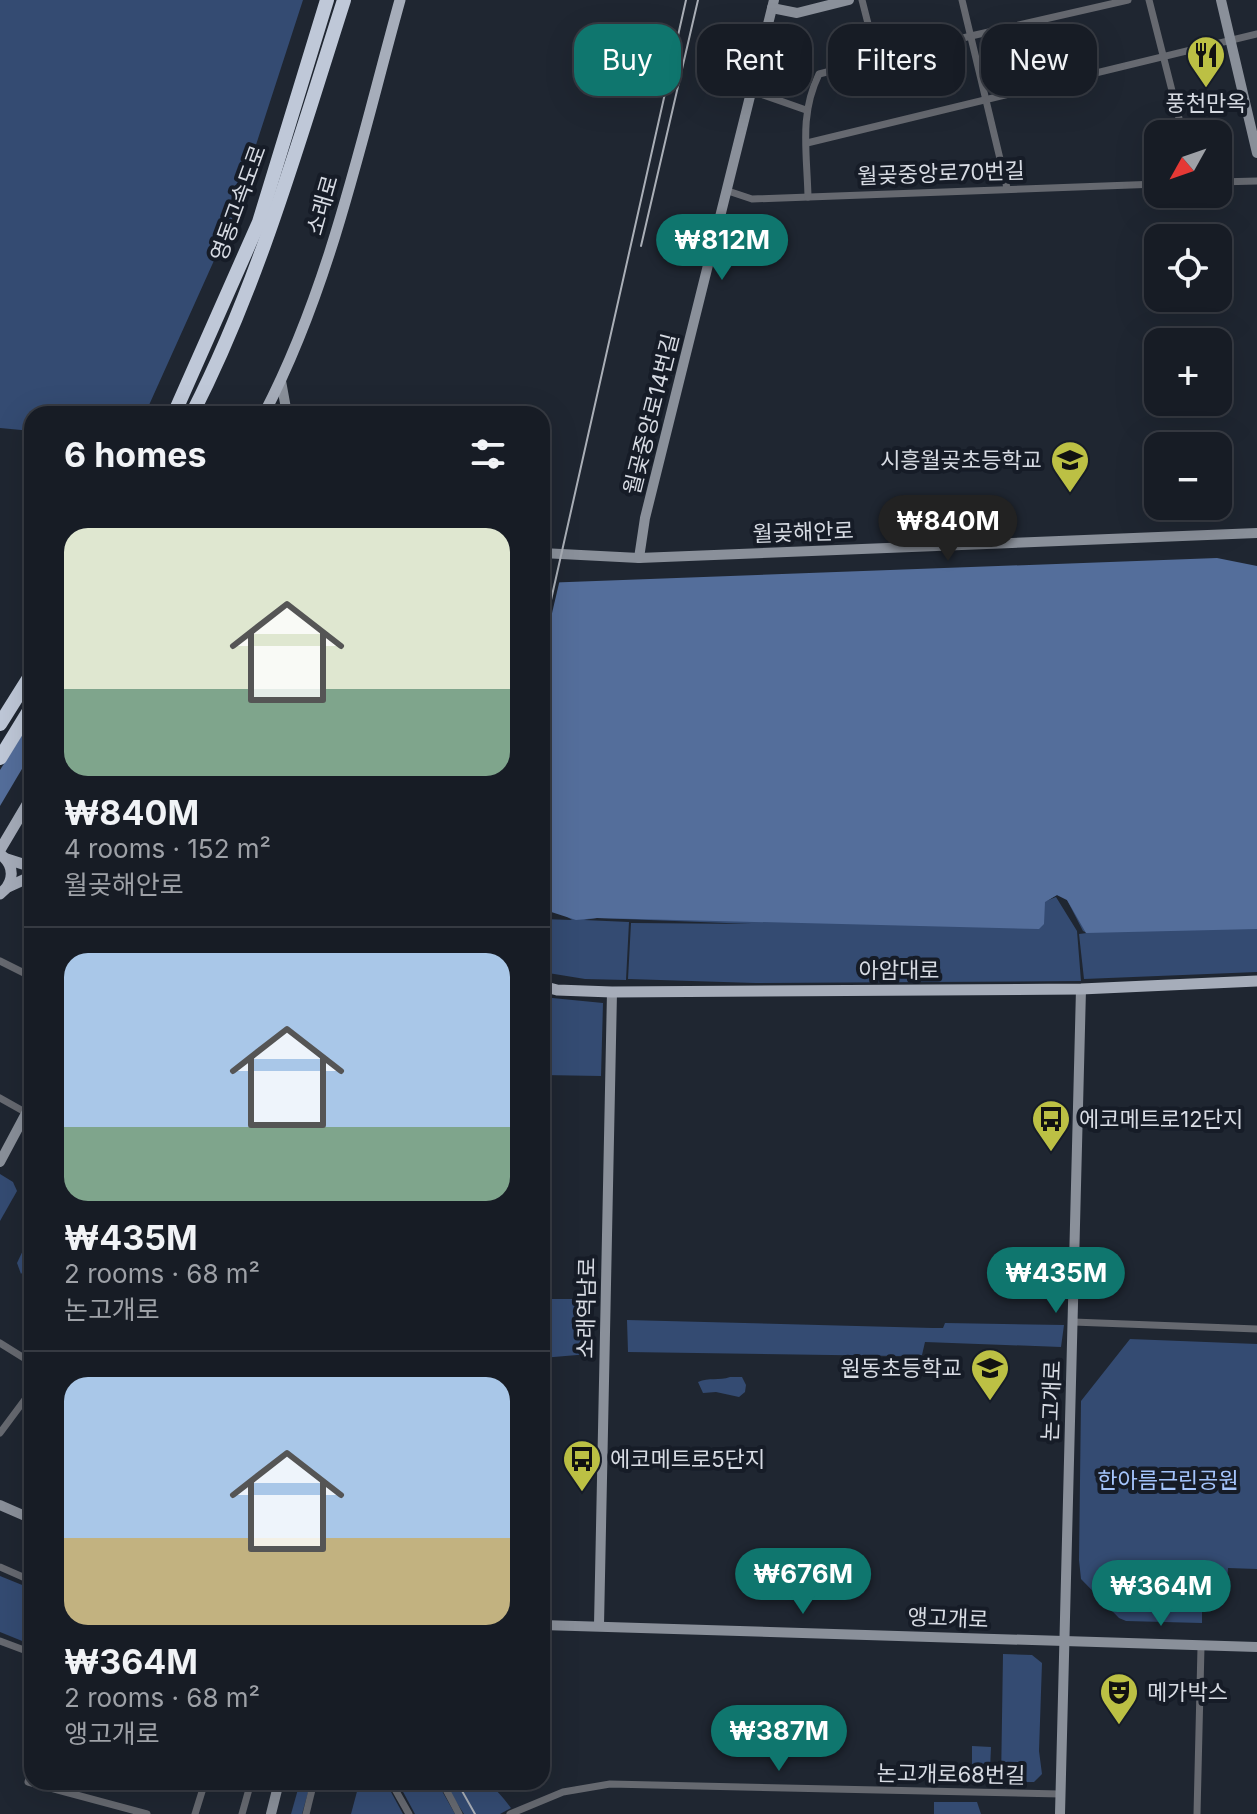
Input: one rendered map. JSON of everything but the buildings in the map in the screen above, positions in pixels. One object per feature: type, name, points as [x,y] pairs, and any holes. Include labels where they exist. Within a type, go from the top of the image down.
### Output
[{"type":"highway","name":"영동고속도로","points":[[178,406],[259,222],[327,0]]},
{"type":"highway","name":"영동고속도로","points":[[196,406],[270,230],[344,0]]},
{"type":"highway","points":[[0,724],[24,686]]},
{"type":"highway","points":[[0,758],[24,719]]},
{"type":"main road","name":"소래로","points":[[268,406],[307,322],[339,222],[400,0]]},
{"type":"main road","points":[[2,854],[24,811]]},
{"type":"main road","points":[[2,854],[24,864]]},
{"type":"main road","points":[[2,854],[12,873],[4,891]]},
{"type":"main road","points":[[4,891],[24,880]]},
{"type":"main road","name":"아암대로","points":[[550,988],[612,992],[1081,989],[1257,981]]},
{"type":"street","points":[[773,4],[797,13],[849,0]]},
{"type":"street","points":[[862,0],[868,24]]},
{"type":"street","points":[[962,0],[1007,188]]},
{"type":"street","points":[[965,37],[1128,0]]},
{"type":"street","points":[[1149,0],[1179,120]]},
{"type":"street","points":[[1221,0],[1257,153]]},
{"type":"street","name":"월곶중앙로14번길","points":[[768,24],[773,4]]},
{"type":"street","points":[[807,143],[1257,34]]},
{"type":"street","points":[[808,197],[806,110],[811,89],[819,74],[828,72]]},
{"type":"street","name":"월곶중앙로14번길","points":[[639,558],[645,518],[751,96]]},
{"type":"street","points":[[766,96],[806,110]]},
{"type":"street","points":[[1232,182],[1257,181]]},
{"type":"street","name":"월곶중앙로70번길","points":[[728,191],[752,199],[1144,184]]},
{"type":"street","points":[[281,381],[286,406]]},
{"type":"street","name":"월곶해안로","points":[[550,553],[639,558],[1257,533]]},
{"type":"street","points":[[0,961],[24,973]]},
{"type":"street","name":"논고개로","points":[[1060,1814],[1081,989]]},
{"type":"street","name":"소래역남로","points":[[599,1625],[612,992]]},
{"type":"street","points":[[0,1098],[24,1112]]},
{"type":"street","points":[[0,1162],[24,1123]]},
{"type":"street","points":[[1073,1322],[1257,1329]]},
{"type":"street","points":[[0,1343],[24,1358]]},
{"type":"street","points":[[0,1433],[24,1401]]},
{"type":"street","points":[[0,1505],[24,1516]]},
{"type":"street","points":[[0,1567],[24,1578]]},
{"type":"street","name":"앵고개로","points":[[550,1625],[1257,1647]]},
{"type":"street","points":[[0,1641],[24,1650]]},
{"type":"street","points":[[1197,1814],[1201,1647]]},
{"type":"street","name":"논고개로68번길","points":[[510,1814],[563,1792],[610,1784],[1060,1794]]},
{"type":"street","points":[[58,1790],[147,1814]]},
{"type":"street","points":[[195,1814],[202,1790]]},
{"type":"street","points":[[242,1814],[249,1790]]},
{"type":"street","points":[[271,1814],[277,1790]]},
{"type":"street","points":[[306,1814],[312,1790]]},
{"type":"street","points":[[395,1790],[409,1814]]},
{"type":"street","points":[[446,1790],[459,1814]]},
{"type":"green space","points":[[0,0],[303,0],[230,225],[149,406],[24,406],[24,430],[0,428]]},
{"type":"green space","points":[[550,849],[1257,855],[1257,972],[1084,979],[1079,934],[1087,933],[1067,900],[1057,895],[1046,901],[1056,897],[1077,931],[1081,981],[755,983],[628,979],[631,923],[752,924],[597,918],[584,920],[629,922],[626,980],[585,979],[550,973],[550,919],[572,920],[550,911]]},
{"type":"green space","points":[[550,998],[603,1003],[601,1076],[550,1075]]},
{"type":"green space","points":[[0,1174],[13,1182],[17,1191],[0,1221]]},
{"type":"green space","points":[[24,1248],[24,1270],[21,1274],[17,1263]]},
{"type":"green space","points":[[550,1299],[592,1299],[589,1354],[550,1357]]},
{"type":"green space","points":[[627,1320],[933,1328],[943,1328],[945,1323],[1064,1325],[1061,1347],[925,1342],[922,1355],[899,1356],[628,1352]]},
{"type":"green space","name":"한아름근린공원","points":[[1130,1339],[1257,1344],[1257,1569],[1228,1568],[1227,1583],[1217,1583],[1217,1598],[1202,1598],[1202,1623],[1126,1621],[1119,1618],[1081,1579],[1081,1401]]},
{"type":"green space","points":[[742,1377],[746,1385],[745,1392],[739,1397],[716,1392],[703,1393],[698,1382],[722,1379]]},
{"type":"green space","points":[[0,1576],[24,1586],[24,1642],[0,1632]]},
{"type":"green space","points":[[1003,1654],[1032,1655],[1042,1663],[1039,1751],[1042,1774],[1034,1782],[1001,1782]]},
{"type":"green space","points":[[972,1746],[991,1747],[990,1769],[972,1769]]},
{"type":"green space","points":[[298,1790],[309,1790],[302,1814],[291,1814]]},
{"type":"green space","points":[[357,1790],[383,1790],[391,1792],[403,1814],[351,1814]]},
{"type":"green space","points":[[402,1790],[442,1790],[455,1814],[415,1814]]},
{"type":"green space","points":[[448,1790],[495,1790],[511,1808],[500,1814],[464,1814]]},
{"type":"green space","points":[[934,1802],[977,1802],[981,1814],[934,1814]]},
{"type":"shaded area","points":[[1217,558],[1257,566],[1257,929],[1086,933],[1067,900],[1057,895],[1045,902],[1044,924],[1039,929],[597,918],[576,920],[550,912],[550,583]]},
{"type":"shaded area","points":[[0,700],[24,705],[24,808],[0,822]]},
{"type":"pier","points":[[550,579],[560,579],[550,622]]},
{"type":"pier","points":[[2,696],[24,701],[24,732],[0,770]]},
{"type":"pier","points":[[24,766],[24,815],[11,825],[0,826],[0,806]]},
{"type":"railway","points":[[550,604],[686,0]]},
{"type":"railway","points":[[641,246],[698,0]]},
{"type":"railway","points":[[462,1790],[475,1814]]},
{"type":"place","name":"풍천만옥","points":[[1206,89]]},
{"type":"place","name":"시흥월곶초등학교","points":[[1070,494]]},
{"type":"place","name":"에코메트로12단지","points":[[1051,1153]]},
{"type":"place","name":"원동초등학교","points":[[990,1402]]},
{"type":"place","name":"에코메트로5단지","points":[[582,1493]]},
{"type":"place","name":"메가박스","points":[[1119,1726]]}]
